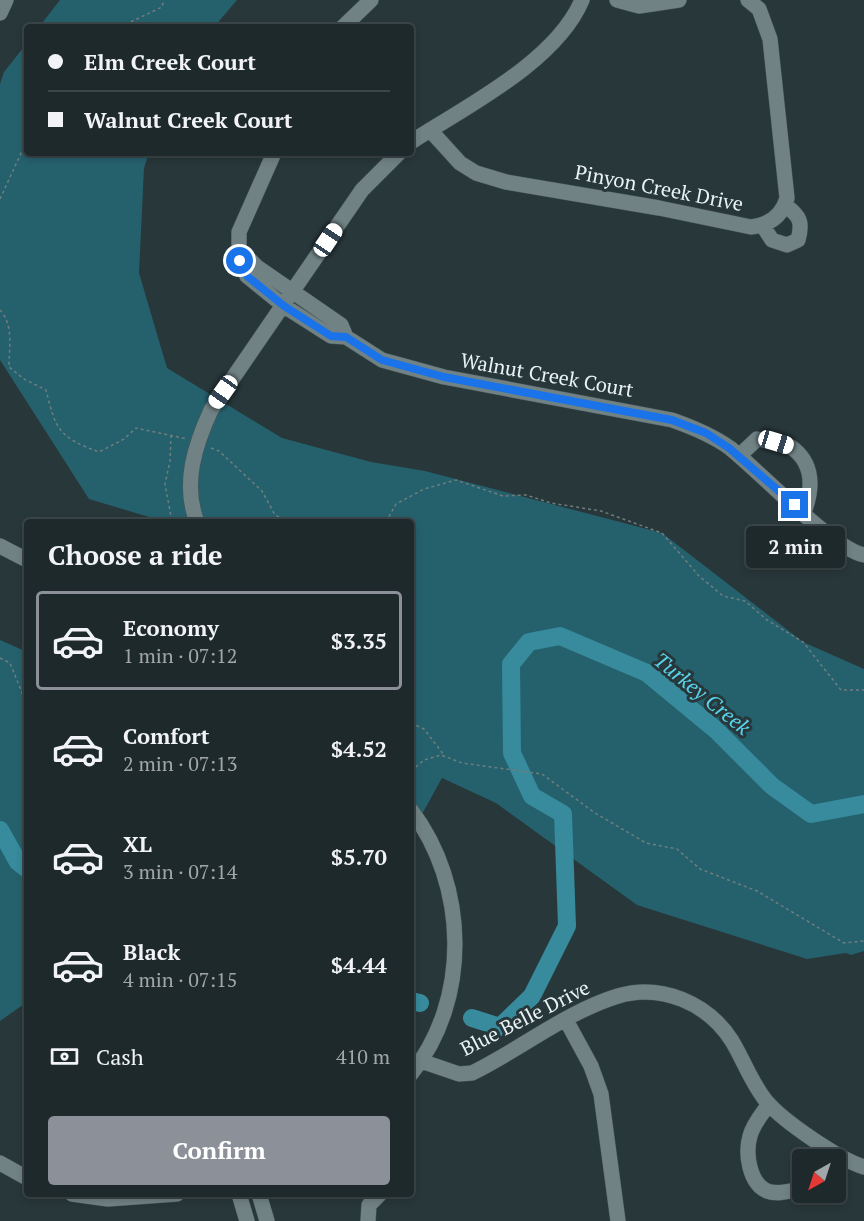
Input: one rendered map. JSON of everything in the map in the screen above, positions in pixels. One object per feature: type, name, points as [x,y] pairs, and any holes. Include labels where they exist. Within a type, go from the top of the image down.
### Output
[{"type":"street","points":[[0,14],[6,0]]},
{"type":"street","points":[[346,24],[371,0]]},
{"type":"street","points":[[414,140],[493,89],[546,50],[578,10],[582,0]]},
{"type":"street","points":[[617,0],[639,6],[679,0]]},
{"type":"street","points":[[753,2],[759,9],[770,39],[787,198],[785,205],[798,214],[802,225],[798,240],[787,246],[772,240],[763,226]]},
{"type":"street","name":"Pinyon Creek Drive","points":[[430,130],[460,163],[476,173],[506,182],[659,208],[751,227],[763,226],[775,219],[785,205]]},
{"type":"street","points":[[239,249],[240,232],[273,156]]},
{"type":"street","points":[[196,519],[189,476],[198,443],[211,410],[362,190],[396,156]]},
{"type":"street","name":"Walnut Creek Court","points":[[239,249],[257,267],[340,325],[346,337]]},
{"type":"street","name":"Walnut Creek Court","points":[[239,249],[240,261],[247,276],[284,306],[331,336],[346,337],[382,360],[444,377],[672,420],[706,433],[739,456],[830,536],[864,555]]},
{"type":"street","points":[[739,456],[757,439],[790,446],[808,466],[810,497],[804,512]]},
{"type":"street","points":[[0,546],[24,558]]},
{"type":"street","points":[[414,815],[429,839],[449,885],[455,929],[454,973],[442,1020],[414,1070]]},
{"type":"street","name":"Blue Belle Drive","points":[[421,1061],[459,1074],[472,1073],[589,1007],[636,992],[655,991],[675,997],[709,1014],[723,1029],[755,1087],[769,1104],[817,1149]]},
{"type":"street","points":[[566,1020],[591,1066],[601,1095],[618,1221]]},
{"type":"street","points":[[769,1104],[750,1138],[749,1164],[756,1182],[767,1191],[783,1193],[792,1191]]},
{"type":"street","name":"Blue Belle Drive","points":[[846,1161],[864,1167]]},
{"type":"street","points":[[0,1163],[24,1176]]},
{"type":"street","points":[[94,1197],[108,1199],[136,1197]]},
{"type":"street","points":[[240,1197],[247,1221]]},
{"type":"street","points":[[260,1197],[267,1221]]},
{"type":"street","points":[[368,1221],[369,1204],[377,1197]]},
{"type":"path","points":[[127,24],[162,8],[164,0]]},
{"type":"path","points":[[0,199],[24,149]]},
{"type":"path","points":[[0,310],[10,330],[9,368],[46,390],[54,419],[69,441],[99,452],[124,439],[136,428],[172,434],[198,443],[219,451],[262,491],[275,515],[284,519]]},
{"type":"path","points":[[171,519],[165,484],[172,434]]},
{"type":"path","points":[[388,519],[396,504],[424,489],[456,480],[503,496],[526,495],[551,503],[601,511],[662,533],[699,576],[723,596],[745,601],[767,620],[803,642],[841,690],[864,690]]},
{"type":"path","points":[[0,658],[10,663],[24,698]]},
{"type":"path","points":[[414,724],[424,729],[446,756]]},
{"type":"path","points":[[414,768],[424,760],[441,755],[477,765],[534,773],[549,778],[595,813],[646,843],[677,849],[700,868],[757,891],[844,943],[864,941]]},
{"type":"shaded area","points":[[60,0],[237,0],[217,24],[41,24]]},
{"type":"shaded area","points":[[24,47],[24,156],[148,156],[144,168],[139,273],[167,368],[282,438],[371,462],[425,471],[662,533],[803,642],[864,669],[864,951],[851,955],[846,953],[807,959],[637,905],[496,803],[442,778],[414,829],[414,519],[156,519],[89,499],[0,360],[0,84],[4,72]]},
{"type":"shaded area","points":[[0,640],[24,651],[24,1004],[0,1021]]},
{"type":"waterway","name":"Turkey Creek","points":[[472,1018],[500,1027],[532,996],[567,926],[563,814],[532,796],[512,753],[511,664],[529,642],[560,636],[647,673],[716,730],[772,786],[811,814],[864,804]]},
{"type":"waterway","name":"Turkey Creek","points":[[0,830],[18,862],[24,867]]},
{"type":"waterway","name":"Turkey Creek","points":[[414,1002],[420,1003]]},
{"type":"route","points":[[240,261],[247,276],[284,306],[331,336],[346,337],[382,360],[444,377],[672,420],[706,433],[729,448],[795,505]]}]
